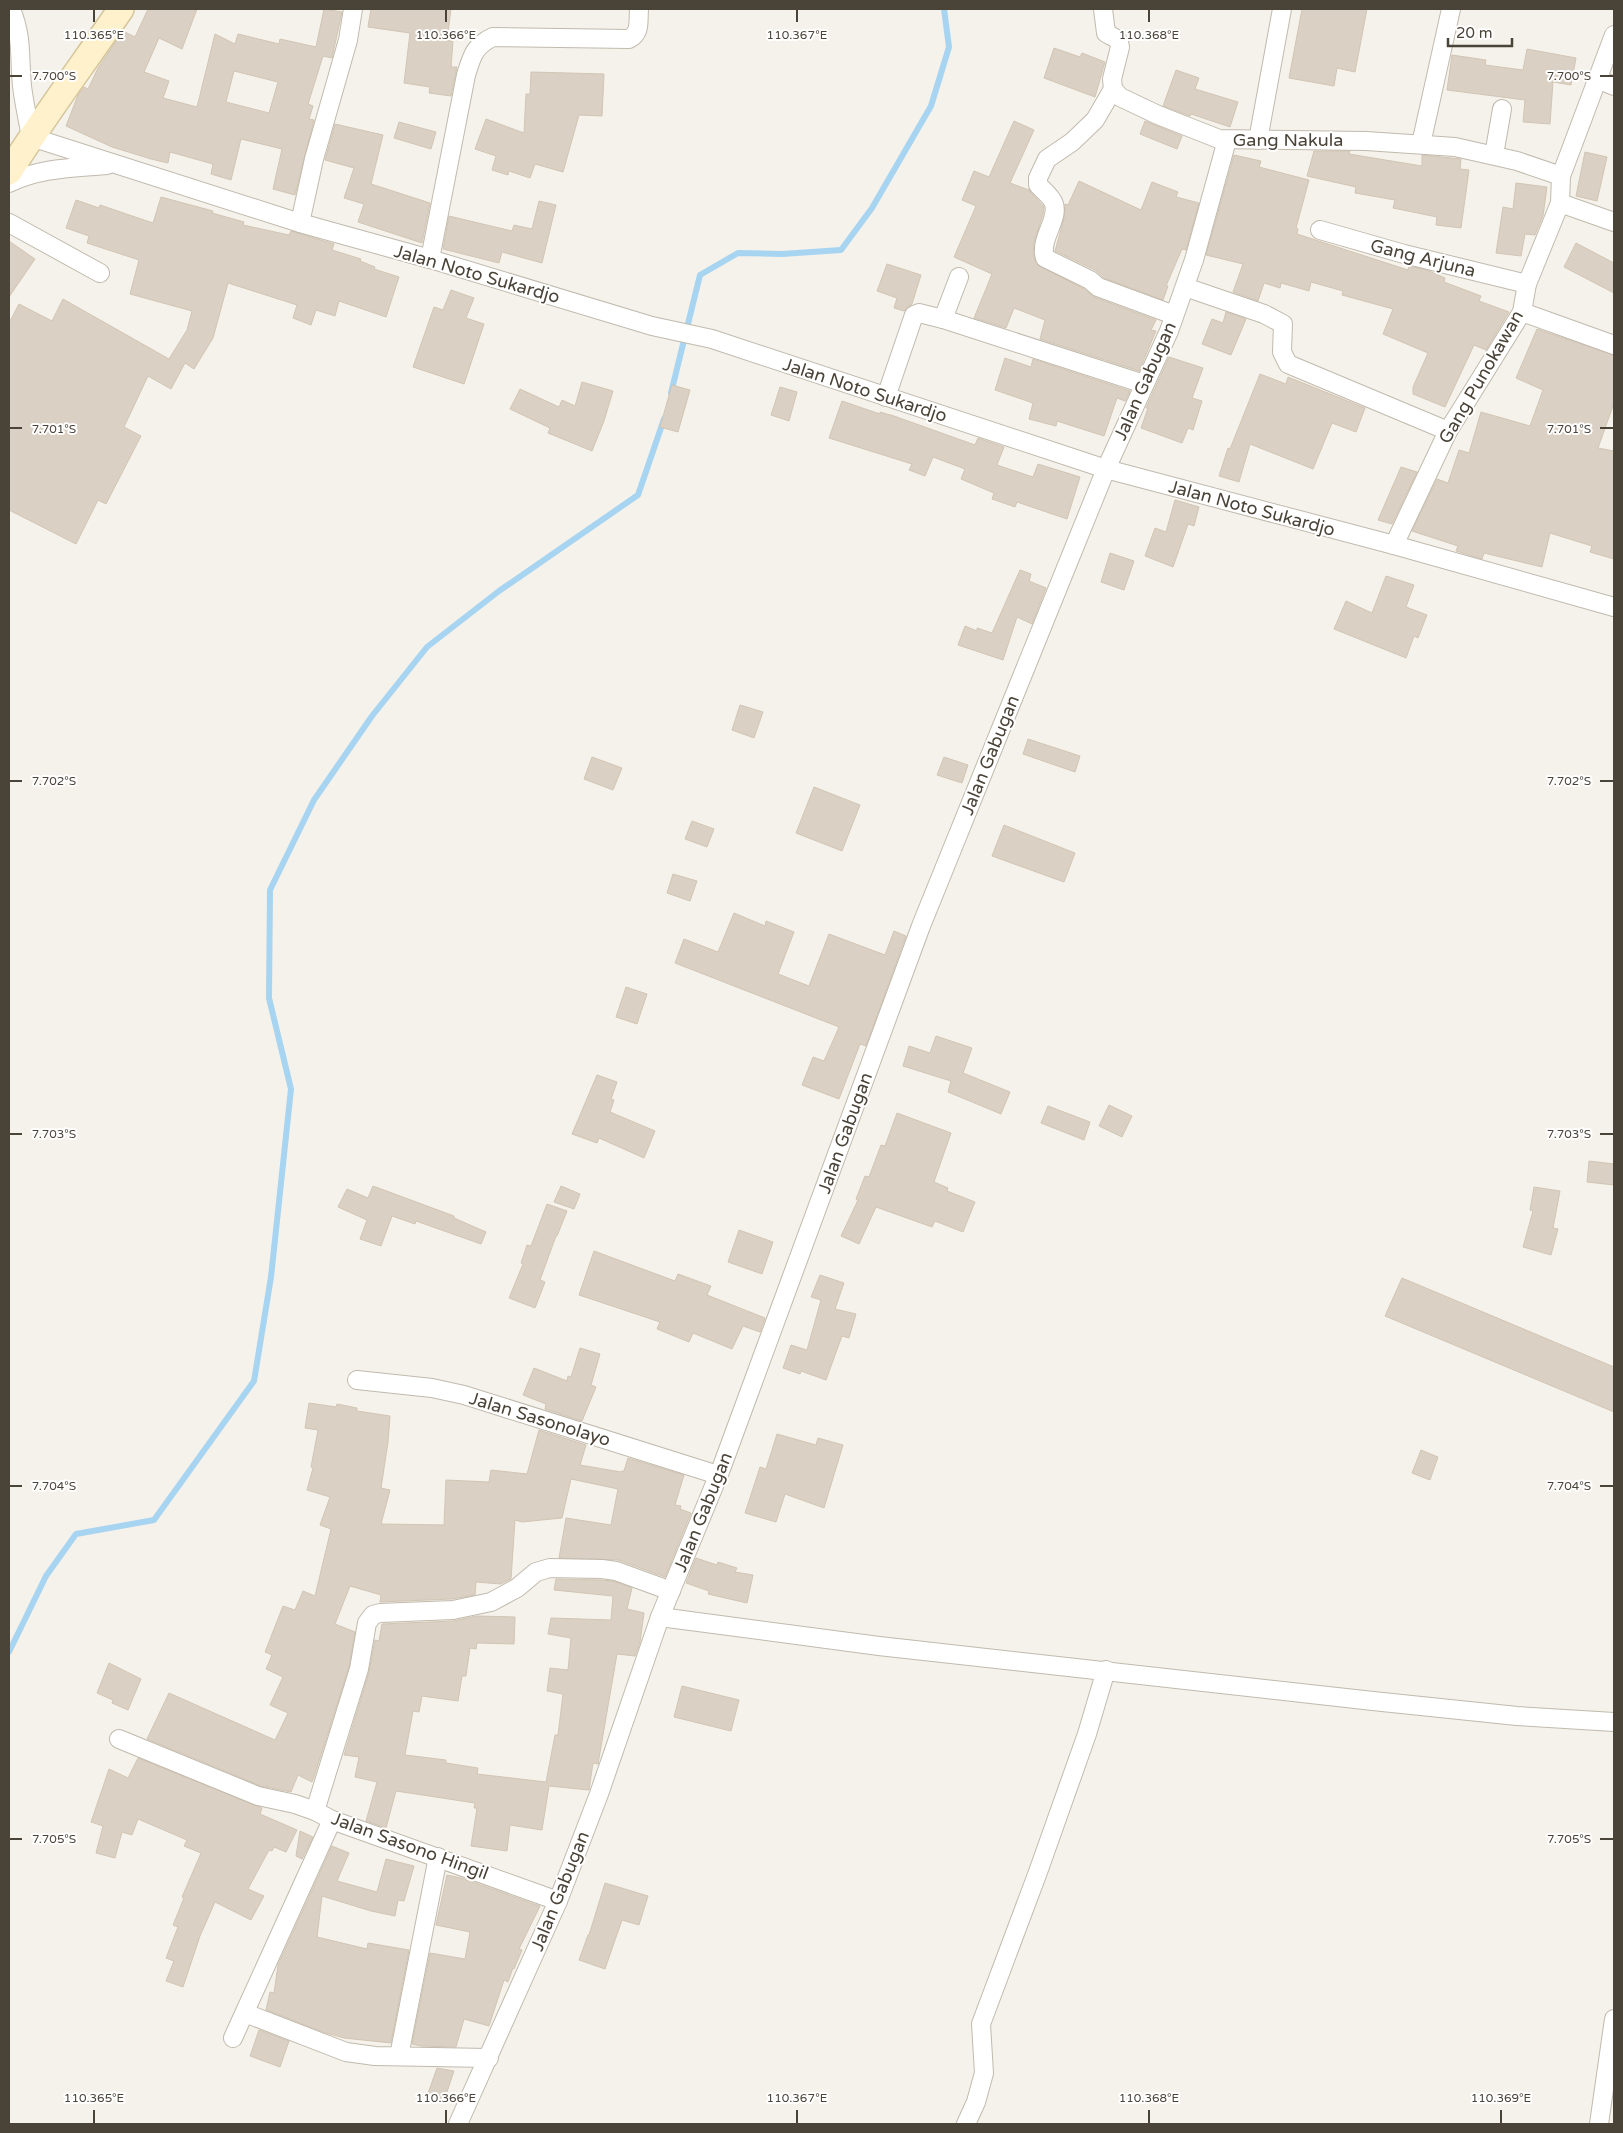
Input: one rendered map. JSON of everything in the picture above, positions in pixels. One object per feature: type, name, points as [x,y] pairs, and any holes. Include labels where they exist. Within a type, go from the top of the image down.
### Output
[{"type":"main road","points":[[9,172],[31,137],[73,80],[121,9]]},
{"type":"street","points":[[11,9],[18,28],[22,61],[22,84],[31,137]]},
{"type":"street","points":[[300,223],[314,159],[348,40],[353,9]]},
{"type":"street","points":[[430,258],[466,75],[472,56],[482,42],[493,37],[629,39],[635,36],[638,31],[639,9]]},
{"type":"street","points":[[1104,9],[1106,33],[1117,38],[1120,47],[1112,79],[1113,89],[1094,120],[1072,142],[1047,159],[1038,178],[1038,185],[1053,202],[1054,210],[1043,251],[1045,258],[1090,280],[1098,287],[1174,315]]},
{"type":"street","points":[[1258,140],[1282,9]]},
{"type":"street","points":[[1421,144],[1451,9]]},
{"type":"street","name":"Gang Punokawan","points":[[1394,545],[1448,431],[1522,312],[1527,284],[1560,203],[1561,176],[1614,35]]},
{"type":"street","points":[[1597,79],[1614,86]]},
{"type":"street","name":"Gang Nakula","points":[[1113,89],[1120,97],[1158,115],[1227,140],[1366,141],[1455,147],[1494,155],[1561,176]]},
{"type":"street","points":[[1494,155],[1502,109]]},
{"type":"street","name":"Jalan Noto Sukardjo","points":[[31,137],[300,223],[430,258],[652,326],[712,339],[1106,469],[1394,545],[1614,607]]},
{"type":"street","name":"Jalan Gabugan","points":[[458,2124],[558,1901],[599,1794],[660,1616],[718,1475],[921,926],[1106,469],[1185,287],[1227,140]]},
{"type":"street","name":"Jalan Noto Sukardjo","points":[[9,183],[26,175],[54,169],[118,165]]},
{"type":"street","points":[[1560,203],[1614,222]]},
{"type":"street","points":[[9,223],[100,273]]},
{"type":"street","name":"Gang Arjuna","points":[[1320,230],[1404,254],[1527,284]]},
{"type":"street","points":[[943,319],[959,277]]},
{"type":"street","points":[[1185,287],[1264,314],[1283,324],[1282,352],[1288,364],[1448,431]]},
{"type":"street","points":[[1522,312],[1614,345]]},
{"type":"street","points":[[886,397],[914,315],[919,313],[943,319],[1144,384]]},
{"type":"street","name":"Jalan Sasonolayo","points":[[357,1380],[432,1388],[464,1396],[718,1475]]},
{"type":"street","name":"Jalan Sasono Hingil","points":[[558,1901],[332,1820],[314,1811],[358,1669],[367,1623],[373,1615],[453,1610],[491,1602],[518,1588],[536,1572],[550,1568],[616,1571],[671,1591]]},
{"type":"street","points":[[660,1616],[879,1646],[1517,1716],[1614,1722]]},
{"type":"street","points":[[966,2124],[976,2102],[984,2073],[981,2053],[981,2024],[1087,1734],[1106,1670]]},
{"type":"street","points":[[119,1739],[258,1796],[294,1804],[314,1811]]},
{"type":"street","points":[[233,2038],[332,1820]]},
{"type":"street","points":[[399,2056],[438,1857]]},
{"type":"street","points":[[245,2013],[346,2052],[375,2056],[489,2058]]},
{"type":"street","points":[[1599,2124],[1614,2019]]},
{"type":"building","points":[[148,9],[197,9],[182,49],[159,38],[144,72],[169,81],[163,98],[197,107],[215,34],[235,44],[238,34],[279,44],[280,39],[316,47],[324,9],[342,12],[332,58],[323,56],[308,104],[313,106],[309,119],[314,120],[295,195],[273,189],[282,149],[241,139],[231,180],[211,174],[213,164],[170,152],[168,163],[151,159],[112,147],[66,126],[78,95],[84,87],[88,89],[98,68],[123,31],[135,37]],"holes":[[[234,71],[278,82],[269,113],[226,102]]]},
{"type":"building","points":[[371,9],[451,9],[447,40],[453,41],[451,67],[457,67],[451,96],[429,93],[430,87],[404,83],[410,33],[368,27]]},
{"type":"building","points":[[1302,9],[1367,9],[1355,72],[1337,68],[1334,86],[1289,78]]},
{"type":"building","points":[[1054,48],[1080,57],[1082,53],[1105,62],[1095,97],[1044,78]]},
{"type":"building","points":[[1527,49],[1576,58],[1571,85],[1553,82],[1550,124],[1523,122],[1525,100],[1447,90],[1452,55],[1486,60],[1485,65],[1523,70]]},
{"type":"building","points":[[1176,70],[1199,78],[1195,89],[1238,102],[1230,127],[1163,106]]},
{"type":"building","points":[[531,72],[604,74],[602,116],[579,115],[563,172],[535,164],[530,178],[509,171],[508,175],[492,170],[496,156],[475,149],[486,119],[524,133],[526,94],[530,94]]},
{"type":"building","points":[[1014,121],[1034,130],[1010,183],[1029,190],[1044,207],[1034,243],[1033,253],[1036,264],[1084,289],[1094,297],[1156,320],[1151,330],[1156,331],[1139,371],[1040,339],[1045,320],[1014,308],[1006,328],[974,318],[992,274],[954,257],[976,206],[962,200],[974,171],[989,177]]},
{"type":"building","points":[[1145,121],[1182,136],[1177,149],[1140,134]]},
{"type":"building","points":[[399,122],[436,132],[431,149],[394,138]]},
{"type":"building","points":[[335,124],[383,135],[371,184],[430,203],[422,243],[358,222],[364,204],[344,198],[354,168],[325,160]]},
{"type":"building","points":[[1314,151],[1350,151],[1349,154],[1422,166],[1422,155],[1461,159],[1460,169],[1469,170],[1461,228],[1436,225],[1437,217],[1393,208],[1395,200],[1355,193],[1356,187],[1307,176]]},
{"type":"building","points":[[1585,152],[1607,157],[1597,201],[1576,196]]},
{"type":"building","points":[[1234,155],[1261,161],[1259,167],[1309,180],[1296,228],[1298,229],[1297,234],[1408,270],[1409,266],[1427,270],[1445,278],[1444,282],[1481,296],[1479,301],[1509,312],[1486,350],[1474,345],[1445,407],[1413,394],[1413,387],[1428,353],[1383,334],[1393,309],[1342,295],[1343,291],[1311,282],[1309,291],[1281,283],[1280,288],[1264,283],[1258,301],[1233,292],[1243,264],[1206,255]]},
{"type":"building","points":[[1079,181],[1141,210],[1152,182],[1178,192],[1176,197],[1199,203],[1186,250],[1182,249],[1166,286],[1168,286],[1163,300],[1104,278],[1095,270],[1055,251],[1064,218],[1065,204],[1068,205]]},
{"type":"building","points":[[1516,183],[1547,187],[1543,216],[1535,235],[1525,234],[1521,256],[1496,253],[1503,207],[1513,209]]},
{"type":"building","points":[[161,197],[213,211],[212,213],[244,222],[243,225],[289,235],[291,231],[334,244],[332,250],[361,259],[360,261],[375,267],[374,269],[399,277],[386,317],[339,301],[335,316],[316,310],[311,325],[293,318],[297,305],[228,283],[213,338],[194,369],[185,363],[171,389],[148,376],[124,427],[141,436],[106,504],[98,500],[76,544],[9,510],[9,323],[19,304],[52,321],[63,299],[169,359],[187,330],[192,311],[130,294],[139,260],[87,243],[89,236],[66,228],[76,200],[99,208],[100,205],[153,223]]},
{"type":"building","points":[[539,201],[556,205],[542,263],[502,252],[499,263],[443,249],[449,216],[512,231],[514,225],[532,229]]},
{"type":"building","points":[[9,241],[35,259],[9,297]]},
{"type":"building","points":[[1576,243],[1614,263],[1614,293],[1564,267]]},
{"type":"building","points":[[887,264],[921,275],[912,304],[904,311],[894,308],[897,298],[877,291]]},
{"type":"building","points":[[451,290],[474,298],[466,318],[484,324],[464,384],[413,367],[434,307],[443,310]]},
{"type":"building","points":[[1226,312],[1246,319],[1231,355],[1202,344],[1212,319],[1223,323]]},
{"type":"building","points":[[1537,329],[1614,355],[1614,403],[1598,448],[1614,451],[1614,559],[1590,552],[1592,546],[1550,533],[1542,567],[1484,553],[1482,559],[1456,551],[1458,546],[1412,531],[1437,479],[1448,483],[1459,450],[1469,453],[1481,412],[1530,426],[1543,390],[1516,378]]},
{"type":"building","points":[[1169,357],[1203,368],[1192,398],[1202,401],[1193,430],[1188,428],[1182,443],[1141,428],[1148,408],[1146,408]]},
{"type":"building","points":[[1005,358],[1031,367],[1033,359],[1130,391],[1125,401],[1117,398],[1104,436],[1057,421],[1056,426],[1029,419],[1033,403],[995,390]]},
{"type":"building","points":[[1260,374],[1286,384],[1288,377],[1365,408],[1356,432],[1332,423],[1313,469],[1250,444],[1239,482],[1219,476],[1228,448],[1230,449]]},
{"type":"building","points":[[582,382],[613,391],[592,451],[548,433],[550,428],[510,409],[520,389],[559,407],[562,400],[575,406]]},
{"type":"building","points":[[672,385],[690,390],[678,432],[660,427]]},
{"type":"building","points":[[780,387],[797,392],[789,421],[771,415]]},
{"type":"building","points":[[842,401],[880,414],[880,412],[894,416],[975,445],[978,438],[1004,447],[997,465],[1033,477],[1038,464],[1080,477],[1067,519],[1017,502],[1015,507],[992,499],[994,493],[961,479],[965,469],[933,457],[925,476],[909,470],[912,464],[829,438]]},
{"type":"building","points":[[1401,467],[1417,472],[1392,524],[1378,520]]},
{"type":"building","points":[[1175,500],[1199,507],[1194,526],[1188,524],[1173,567],[1145,556],[1155,528],[1166,532]]},
{"type":"building","points":[[1110,553],[1134,561],[1124,590],[1101,582]]},
{"type":"building","points":[[1020,570],[1031,574],[1029,581],[1046,588],[1032,624],[1017,617],[1003,660],[958,645],[965,626],[977,631],[977,628],[992,633]]},
{"type":"building","points":[[1386,576],[1414,585],[1406,607],[1427,615],[1418,638],[1414,636],[1406,658],[1334,629],[1346,601],[1372,613]]},
{"type":"building","points":[[740,705],[763,712],[754,738],[732,730]]},
{"type":"building","points":[[1028,739],[1080,756],[1075,772],[1023,754]]},
{"type":"building","points":[[592,757],[622,768],[613,790],[584,779]]},
{"type":"building","points":[[944,757],[968,765],[962,783],[937,775]]},
{"type":"building","points":[[814,787],[860,805],[842,851],[796,833]]},
{"type":"building","points":[[692,821],[714,829],[707,847],[685,839]]},
{"type":"building","points":[[1004,825],[1075,853],[1064,882],[992,856]]},
{"type":"building","points":[[673,874],[697,881],[690,901],[667,893]]},
{"type":"building","points":[[734,913],[765,926],[766,921],[794,932],[778,974],[809,986],[829,934],[885,955],[894,931],[906,936],[866,1046],[860,1044],[839,1099],[802,1085],[813,1057],[824,1061],[839,1027],[675,963],[684,939],[718,952]]},
{"type":"building","points":[[626,987],[647,994],[637,1024],[616,1017]]},
{"type":"building","points":[[936,1036],[972,1048],[963,1073],[1010,1092],[1001,1114],[948,1092],[951,1081],[903,1066],[909,1046],[930,1053]]},
{"type":"building","points":[[597,1075],[617,1082],[611,1099],[614,1100],[610,1112],[655,1131],[644,1158],[599,1138],[597,1143],[572,1134]]},
{"type":"building","points":[[1109,1105],[1132,1116],[1122,1137],[1099,1126]]},
{"type":"building","points":[[1048,1106],[1090,1122],[1084,1140],[1041,1123]]},
{"type":"building","points":[[897,1113],[951,1133],[934,1182],[948,1188],[947,1191],[975,1202],[963,1232],[935,1221],[932,1227],[876,1207],[859,1244],[841,1236],[858,1200],[856,1199],[865,1176],[869,1177],[881,1145],[885,1146]]},
{"type":"building","points":[[1589,1161],[1614,1164],[1614,1185],[1587,1182]]},
{"type":"building","points":[[373,1186],[454,1216],[454,1218],[486,1232],[481,1244],[416,1221],[415,1224],[392,1216],[381,1246],[360,1239],[367,1220],[338,1207],[347,1189],[368,1198]]},
{"type":"building","points":[[561,1186],[580,1194],[574,1209],[554,1202]]},
{"type":"building","points":[[1534,1187],[1560,1191],[1553,1228],[1558,1229],[1551,1255],[1523,1247],[1533,1211],[1530,1210]]},
{"type":"building","points":[[547,1204],[567,1211],[540,1280],[545,1282],[535,1308],[509,1298],[523,1264],[521,1263],[527,1245],[531,1246]]},
{"type":"building","points":[[739,1230],[773,1242],[762,1274],[728,1262]]},
{"type":"building","points":[[594,1251],[675,1281],[678,1274],[711,1286],[707,1295],[765,1318],[760,1332],[743,1326],[732,1349],[693,1333],[689,1342],[657,1329],[660,1322],[579,1295]]},
{"type":"building","points":[[820,1275],[844,1283],[835,1309],[856,1314],[849,1338],[842,1336],[826,1380],[801,1371],[800,1374],[783,1368],[791,1345],[807,1350],[821,1300],[811,1297]]},
{"type":"building","points":[[1402,1278],[1614,1367],[1614,1412],[1385,1316]]},
{"type":"building","points":[[580,1348],[600,1354],[591,1385],[596,1387],[582,1421],[545,1409],[546,1404],[523,1395],[534,1368],[567,1381],[568,1376],[571,1377]]},
{"type":"building","points":[[309,1403],[336,1407],[337,1404],[357,1408],[357,1411],[390,1416],[381,1488],[390,1490],[381,1524],[444,1525],[446,1480],[489,1482],[491,1470],[527,1474],[539,1430],[586,1445],[580,1465],[621,1472],[624,1471],[628,1458],[684,1475],[675,1505],[681,1506],[680,1509],[691,1513],[665,1577],[618,1560],[559,1558],[566,1518],[611,1525],[618,1489],[571,1479],[562,1518],[522,1522],[515,1520],[511,1579],[501,1584],[476,1582],[475,1595],[452,1599],[380,1602],[381,1595],[350,1586],[335,1624],[355,1632],[349,1667],[312,1782],[298,1775],[291,1792],[261,1786],[147,1739],[169,1693],[275,1740],[288,1713],[270,1705],[283,1677],[266,1669],[272,1655],[265,1652],[283,1606],[295,1610],[303,1591],[315,1596],[331,1529],[320,1525],[330,1497],[307,1490],[313,1468],[311,1467],[318,1430],[305,1428]]},
{"type":"building","points":[[777,1434],[816,1445],[818,1438],[843,1445],[824,1508],[785,1494],[776,1522],[745,1513],[760,1467],[766,1469]]},
{"type":"building","points":[[1421,1450],[1438,1457],[1430,1480],[1412,1473]]},
{"type":"building","points":[[696,1558],[717,1565],[718,1562],[737,1568],[735,1572],[753,1575],[747,1603],[708,1594],[709,1591],[686,1583]]},
{"type":"building","points":[[556,1579],[613,1581],[632,1588],[627,1609],[644,1613],[640,1642],[635,1656],[617,1654],[598,1764],[593,1763],[589,1790],[549,1786],[542,1830],[510,1825],[507,1851],[471,1846],[477,1808],[474,1808],[475,1803],[396,1791],[386,1828],[366,1821],[377,1782],[355,1777],[359,1757],[344,1755],[369,1672],[375,1640],[379,1641],[382,1624],[453,1621],[477,1616],[515,1617],[514,1644],[477,1643],[476,1649],[470,1648],[466,1676],[462,1676],[458,1701],[422,1696],[419,1712],[413,1711],[405,1755],[446,1760],[446,1763],[478,1768],[477,1774],[546,1782],[555,1735],[558,1735],[563,1694],[547,1691],[550,1668],[568,1670],[571,1638],[548,1634],[551,1618],[611,1620],[613,1596],[554,1590]]},
{"type":"building","points":[[109,1663],[141,1679],[128,1710],[112,1703],[113,1700],[97,1693]]},
{"type":"building","points":[[682,1686],[739,1700],[731,1731],[674,1717]]},
{"type":"building","points":[[138,1758],[262,1808],[260,1814],[297,1830],[286,1852],[274,1847],[272,1851],[269,1850],[248,1889],[264,1896],[251,1920],[215,1902],[200,1936],[183,1987],[166,1981],[174,1961],[166,1958],[178,1927],[173,1925],[184,1898],[182,1897],[201,1853],[184,1846],[187,1840],[138,1819],[132,1835],[122,1832],[115,1858],[96,1853],[103,1826],[91,1822],[109,1769],[128,1778]]},
{"type":"building","points":[[300,1831],[313,1837],[302,1859],[296,1856]]},
{"type":"building","points":[[332,1846],[349,1853],[337,1881],[377,1892],[386,1859],[414,1866],[404,1901],[398,1900],[395,1916],[371,1911],[322,1896],[317,1937],[367,1949],[368,1943],[409,1950],[391,2043],[344,2038],[266,2010],[270,1992],[274,1993],[278,1965]]},
{"type":"building","points":[[447,1875],[461,1878],[540,1906],[519,1949],[522,1950],[508,1982],[504,1980],[489,2026],[464,2019],[456,2047],[421,2046],[412,2044],[430,1953],[465,1959],[470,1932],[436,1925]]},
{"type":"building","points":[[605,1883],[648,1896],[639,1925],[622,1920],[605,1969],[579,1960]]},
{"type":"building","points":[[259,2030],[289,2041],[280,2067],[250,2056]]},
{"type":"building","points":[[437,2068],[454,2071],[444,2101],[427,2096]]},
{"type":"waterway","points":[[671,393],[700,275],[738,253],[782,254],[841,250],[872,208],[931,106],[949,47],[944,9]]},
{"type":"waterway","points":[[9,1652],[46,1576],[76,1534],[154,1520],[254,1381],[271,1277],[291,1089],[269,998],[270,890],[314,800],[372,716],[427,647],[499,591],[638,495],[664,419]]}]
